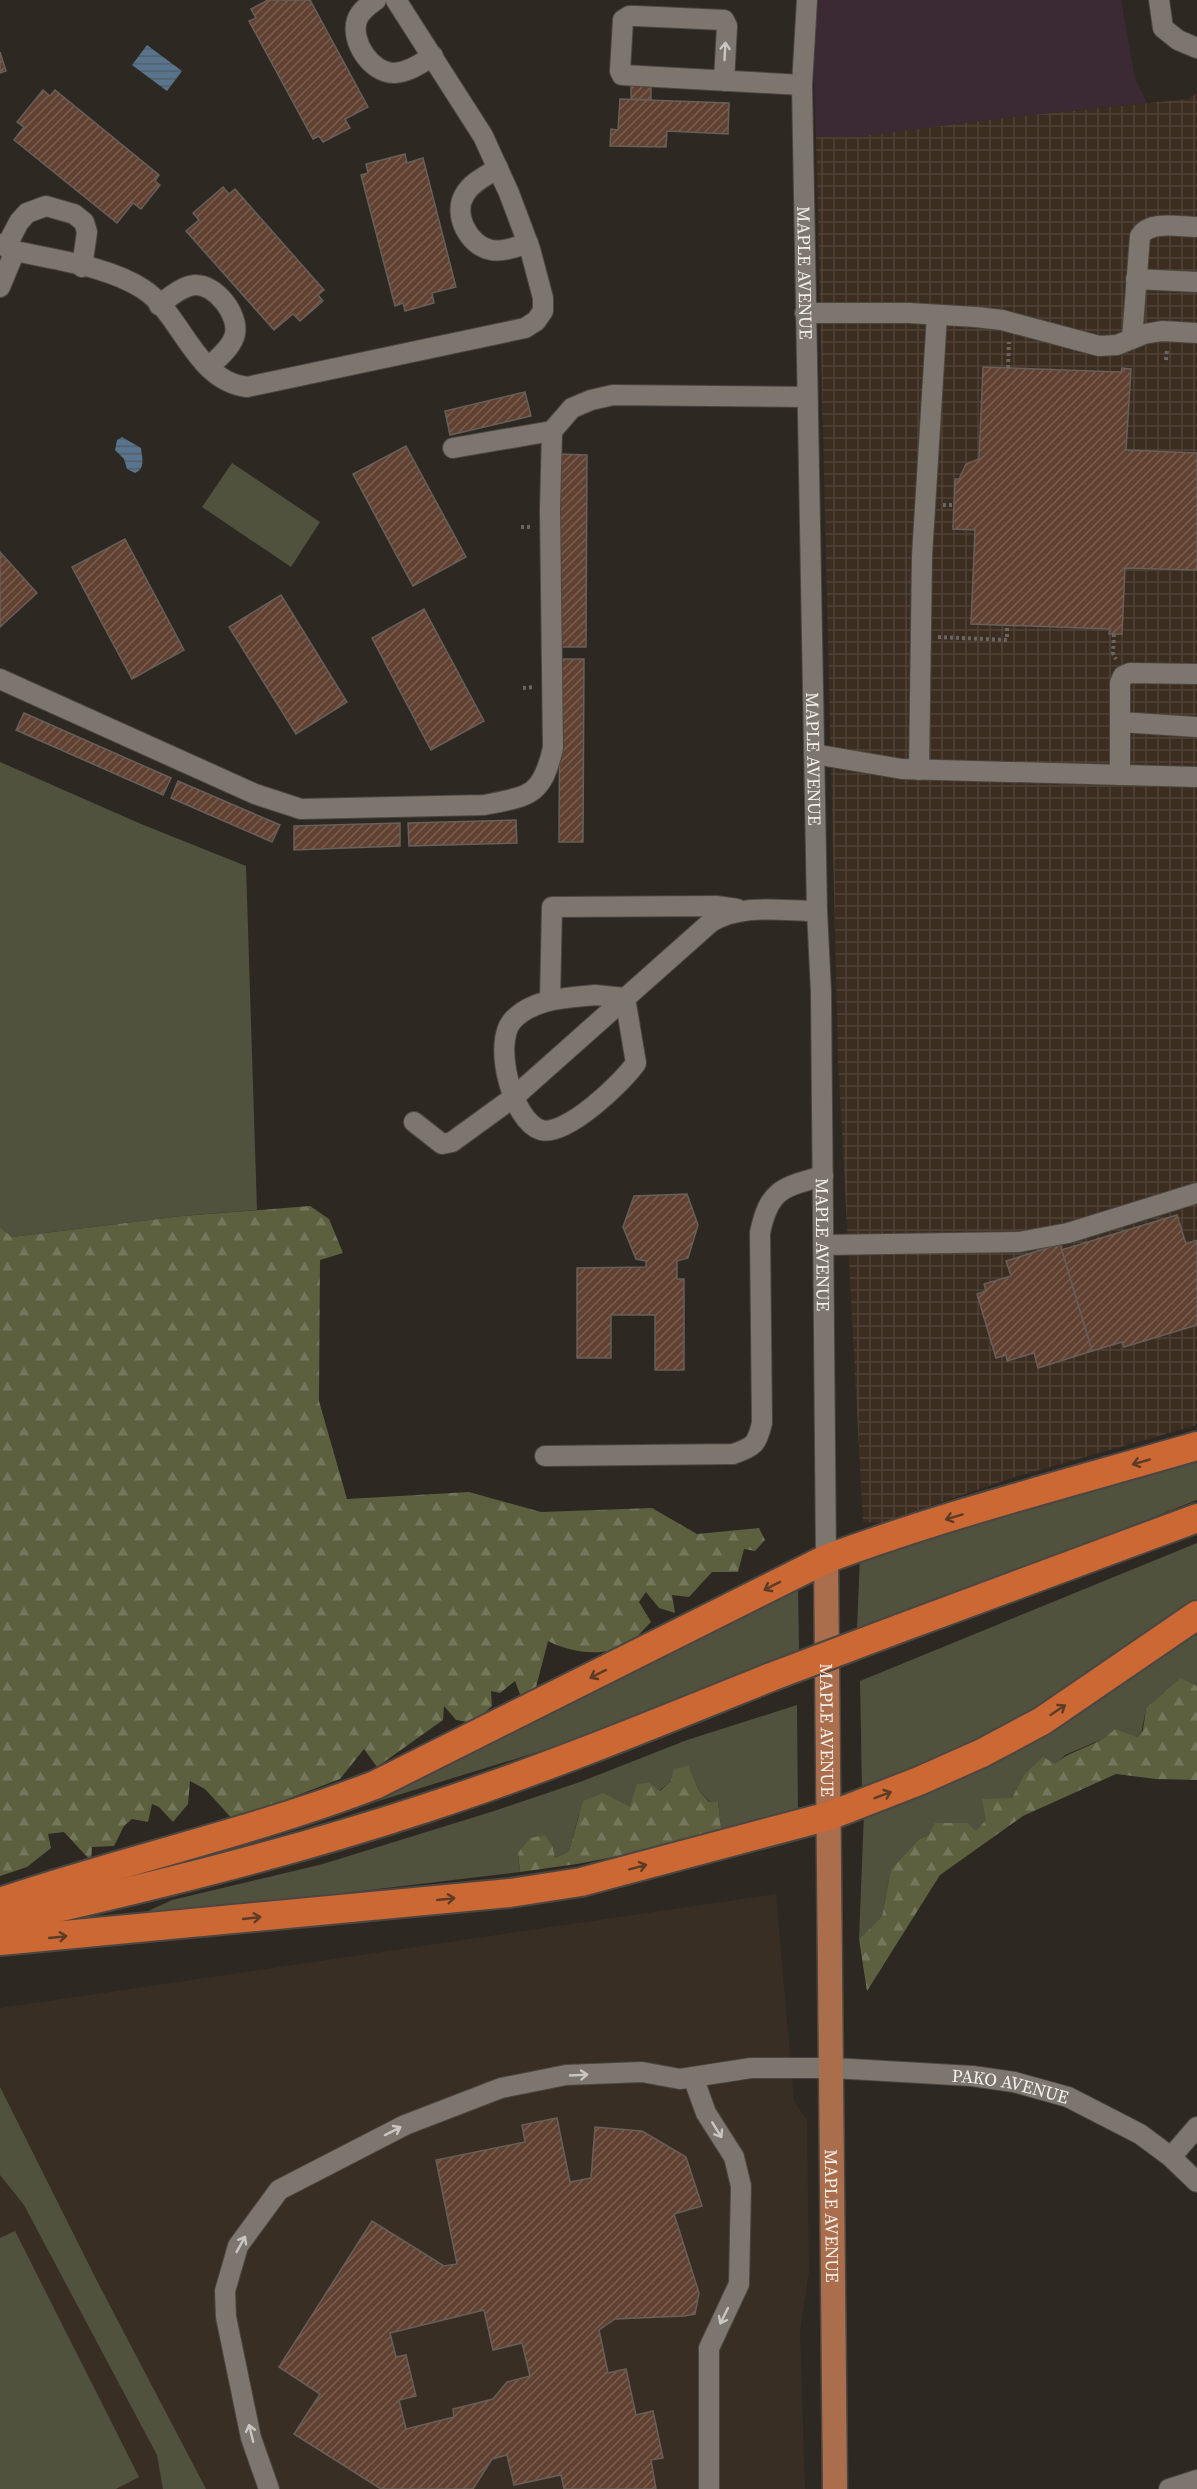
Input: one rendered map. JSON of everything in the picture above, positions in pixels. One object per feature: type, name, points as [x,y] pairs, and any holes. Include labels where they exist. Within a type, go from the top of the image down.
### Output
[{"type":"highway","points":[[0,1902],[75,1877],[317,1807],[375,1785],[826,1559],[877,1540],[955,1516],[1197,1446]]},
{"type":"highway","points":[[0,1921],[108,1897],[217,1869],[425,1809],[554,1764],[771,1677],[1197,1518]]},
{"type":"highway","points":[[0,1941],[510,1893],[581,1882],[829,1816],[920,1781],[1022,1732],[1197,1615]]},
{"type":"main road","name":"MAPLE AVENUE","points":[[826,1559],[833,2068],[835,2489]]},
{"type":"street","points":[[376,0],[360,14],[356,23],[357,41],[372,62],[379,68],[396,73],[409,70],[433,56]]},
{"type":"street","points":[[7,247],[126,279],[146,290],[209,367],[221,379],[232,385],[247,387],[525,328],[536,321],[543,311],[543,298],[528,243],[483,136],[396,0]]},
{"type":"street","name":"MAPLE AVENUE","points":[[807,0],[802,85],[817,911],[821,992],[826,1559]]},
{"type":"street","points":[[1159,0],[1163,28],[1178,40],[1197,48]]},
{"type":"street","points":[[724,81],[727,26],[724,20],[629,16],[623,20],[620,71],[622,75],[629,76],[724,81],[802,85]]},
{"type":"street","points":[[498,168],[478,181],[464,195],[460,212],[462,221],[474,240],[488,250],[504,250],[528,243]]},
{"type":"street","points":[[0,287],[7,247],[19,222],[27,213],[39,206],[74,214],[84,222],[87,232],[82,267]]},
{"type":"street","points":[[1132,339],[1140,236],[1144,228],[1152,226],[1197,227]]},
{"type":"street","points":[[1136,279],[1197,282]]},
{"type":"street","points":[[159,305],[180,290],[197,285],[210,289],[226,305],[233,315],[235,335],[229,347],[209,367]]},
{"type":"street","points":[[805,313],[976,316],[1010,322],[1099,346],[1117,345],[1162,331],[1197,333]]},
{"type":"street","points":[[919,770],[922,556],[937,315]]},
{"type":"street","points":[[453,448],[552,431],[572,408],[591,400],[613,395],[807,397]]},
{"type":"street","points":[[0,679],[255,794],[301,808],[484,805],[513,800],[533,792],[547,771],[553,748],[550,518],[552,431]]},
{"type":"street","points":[[1120,775],[1120,682],[1123,676],[1130,673],[1197,674]]},
{"type":"street","points":[[1120,722],[1197,727]]},
{"type":"street","points":[[814,754],[919,770],[1197,777]]},
{"type":"street","points":[[550,1000],[552,907],[716,906],[740,910],[817,911]]},
{"type":"street","points":[[414,1122],[442,1144],[452,1142],[514,1097],[711,922],[740,910]]},
{"type":"street","points":[[595,995],[625,998],[636,1063],[621,1081],[589,1109],[556,1129],[542,1130],[529,1122],[514,1097],[505,1064],[503,1046],[505,1032],[513,1020],[529,1008],[550,1000],[595,995]]},
{"type":"street","points":[[545,1456],[733,1454],[748,1449],[757,1441],[762,1423],[760,1233],[765,1211],[786,1186],[823,1176]]},
{"type":"street","points":[[824,1245],[1019,1242],[1068,1233],[1197,1193]]},
{"type":"street","name":"PAKO AVENUE","points":[[269,2489],[251,2438],[226,2317],[225,2291],[238,2246],[279,2190],[405,2125],[501,2088],[566,2076],[642,2072],[680,2079],[751,2068],[833,2068],[972,2076],[1025,2085],[1079,2102],[1140,2133],[1172,2157],[1197,2182]]},
{"type":"street","points":[[693,2077],[706,2113],[734,2157],[741,2186],[739,2284],[709,2348],[709,2489]]},
{"type":"street","points":[[1172,2157],[1197,2127]]},
{"type":"street","points":[[1169,2489],[1197,2480]]},
{"type":"path","points":[[1008,368],[1010,322]]},
{"type":"path","points":[[921,636],[1007,640],[1007,625]]},
{"type":"path","points":[[1114,634],[1113,653],[1123,676]]},
{"type":"shaded area","points":[[819,0],[1121,0],[1135,78],[1147,103],[854,137],[816,137],[813,37]]},
{"type":"shaded area","points":[[1197,93],[1197,1425],[1015,1477],[880,1523],[863,1522],[838,1060],[816,137],[854,137],[1004,118],[1188,99]]},
{"type":"shaded area","points":[[776,1894],[794,2101],[807,2120],[809,2272],[800,2331],[805,2489],[0,2489],[0,2008]]},
{"type":"green space","points":[[232,463],[320,522],[291,567],[202,507]]},
{"type":"green space","points":[[0,762],[141,824],[246,866],[257,1210],[182,1216],[12,1237],[0,1227]]},
{"type":"green space","points":[[310,1206],[329,1219],[343,1253],[320,1260],[319,1401],[347,1499],[469,1492],[541,1512],[652,1508],[697,1534],[759,1528],[765,1540],[755,1551],[744,1549],[738,1572],[712,1572],[689,1597],[672,1595],[675,1613],[659,1608],[646,1592],[639,1602],[651,1622],[627,1645],[608,1651],[587,1652],[548,1641],[534,1695],[521,1697],[515,1681],[500,1693],[491,1691],[492,1706],[474,1723],[456,1720],[444,1706],[443,1720],[377,1767],[364,1749],[340,1779],[285,1800],[236,1823],[205,1789],[190,1781],[188,1804],[173,1822],[159,1807],[152,1804],[148,1822],[132,1819],[124,1826],[114,1846],[92,1847],[91,1861],[64,1832],[48,1834],[51,1848],[27,1867],[0,1876],[0,1227],[12,1237],[182,1216]]},
{"type":"green space","points":[[1197,1452],[1197,1500],[1002,1577],[857,1629],[860,1556]]},
{"type":"green space","points":[[1197,1543],[1197,1599],[1099,1669],[1016,1720],[862,1790],[860,1681]]},
{"type":"green space","points":[[798,1587],[799,1651],[554,1747],[307,1823]]},
{"type":"green space","points":[[1197,1625],[1197,1686],[1179,1679],[1146,1708],[1142,1730],[1137,1737],[1107,1737],[1065,1755],[1055,1765],[1023,1776],[1012,1798],[976,1832],[935,1824],[928,1835],[918,1840],[891,1869],[882,1916],[859,1939],[864,1813]]},
{"type":"green space","points":[[1180,1678],[1197,1686],[1197,1780],[1156,1779],[1116,1774],[1023,1816],[940,1875],[867,1991],[859,1939],[882,1916],[891,1869],[918,1840],[928,1835],[935,1823],[967,1823],[976,1831],[986,1820],[982,1799],[1012,1798],[1023,1776],[1043,1757],[1055,1764],[1070,1754],[1101,1740],[1115,1729],[1137,1737],[1143,1730],[1146,1708]]},
{"type":"green space","points":[[797,1705],[798,1813],[722,1836],[718,1801],[710,1802],[699,1791],[689,1766],[659,1791],[631,1808],[579,1814],[569,1851],[555,1858],[553,1847],[518,1853],[520,1872],[226,1907],[146,1912],[172,1900],[323,1864],[494,1811],[580,1782],[687,1740]]},
{"type":"green space","points":[[689,1766],[699,1791],[709,1802],[718,1801],[722,1836],[577,1864],[520,1872],[518,1853],[530,1838],[545,1835],[553,1847],[555,1858],[569,1851],[583,1801],[603,1793],[630,1807],[637,1784],[649,1783],[660,1791],[671,1781],[674,1769]]},
{"type":"green space","points":[[0,2087],[97,2281],[206,2489],[163,2489],[157,2455],[24,2205],[0,2175]]},
{"type":"green space","points":[[15,2231],[139,2477],[116,2489],[0,2489],[0,2238]]},
{"type":"water","points":[[147,45],[182,71],[167,91],[132,65]]},
{"type":"water","points":[[122,437],[141,448],[142,466],[135,473],[127,469],[124,459],[115,450],[117,440]]},
{"type":"building","points":[[268,0],[310,0],[368,107],[345,119],[350,128],[323,142],[319,136],[313,139],[249,21],[256,18],[251,9]]},
{"type":"building","points":[[0,52],[6,71],[0,73]]},
{"type":"building","points":[[631,83],[651,83],[651,100],[631,99]]},
{"type":"building","points":[[43,90],[50,96],[55,90],[159,175],[155,181],[160,185],[141,209],[133,203],[117,223],[14,140],[24,127],[17,122]]},
{"type":"building","points":[[620,99],[729,103],[728,134],[667,131],[666,147],[610,146],[611,129],[618,130]]},
{"type":"building","points":[[405,154],[407,163],[423,158],[456,287],[432,293],[434,303],[405,311],[403,303],[395,306],[361,175],[368,173],[366,164]]},
{"type":"building","points":[[223,187],[229,194],[235,189],[324,290],[318,295],[323,301],[300,321],[293,314],[274,330],[186,231],[199,220],[193,213]]},
{"type":"building","points":[[983,367],[1121,372],[1122,368],[1131,369],[1126,450],[1197,453],[1197,570],[1125,568],[1122,634],[1109,634],[1110,629],[971,624],[975,530],[953,529],[955,479],[959,479],[966,464],[979,459]]},
{"type":"building","points":[[525,392],[531,416],[450,435],[445,411]]},
{"type":"building","points":[[406,446],[466,557],[413,586],[353,474]]},
{"type":"building","points":[[559,454],[587,455],[586,647],[558,647]]},
{"type":"building","points":[[125,539],[184,650],[132,679],[72,567]]},
{"type":"building","points":[[0,552],[37,593],[0,627]]},
{"type":"building","points":[[281,595],[347,702],[296,734],[229,627]]},
{"type":"building","points":[[424,609],[484,721],[431,750],[372,638]]},
{"type":"building","points":[[560,659],[584,659],[583,842],[559,842]]},
{"type":"building","points":[[24,713],[171,778],[163,795],[16,730]]},
{"type":"building","points":[[178,781],[280,825],[272,842],[171,798]]},
{"type":"building","points":[[516,820],[517,843],[409,846],[408,823]]},
{"type":"building","points":[[400,823],[400,846],[294,850],[294,826]]},
{"type":"building","points":[[687,1194],[698,1225],[688,1258],[677,1261],[677,1279],[684,1279],[684,1370],[655,1370],[655,1315],[611,1315],[611,1358],[577,1358],[577,1268],[646,1267],[646,1261],[636,1259],[623,1227],[634,1196]]},
{"type":"building","points":[[1177,1215],[1186,1244],[1197,1240],[1197,1325],[1124,1347],[1122,1342],[1092,1351],[1061,1250]]},
{"type":"building","points":[[1060,1244],[1092,1351],[1038,1368],[1034,1353],[1007,1361],[1006,1355],[996,1358],[977,1294],[986,1291],[984,1284],[1011,1276],[1006,1261]]},
{"type":"building","points":[[557,2118],[570,2182],[591,2178],[595,2127],[642,2131],[686,2157],[702,2206],[674,2214],[699,2293],[695,2314],[615,2319],[599,2330],[608,2373],[626,2369],[636,2415],[653,2411],[663,2458],[651,2460],[656,2489],[564,2489],[561,2475],[514,2485],[507,2455],[492,2459],[473,2489],[381,2489],[294,2434],[320,2394],[279,2367],[372,2221],[444,2266],[457,2264],[436,2160],[525,2142],[522,2125]],"holes":[[[484,2310],[493,2350],[522,2343],[530,2376],[507,2382],[493,2399],[453,2409],[454,2417],[406,2429],[399,2400],[416,2396],[406,2355],[396,2357],[390,2333]]]}]
